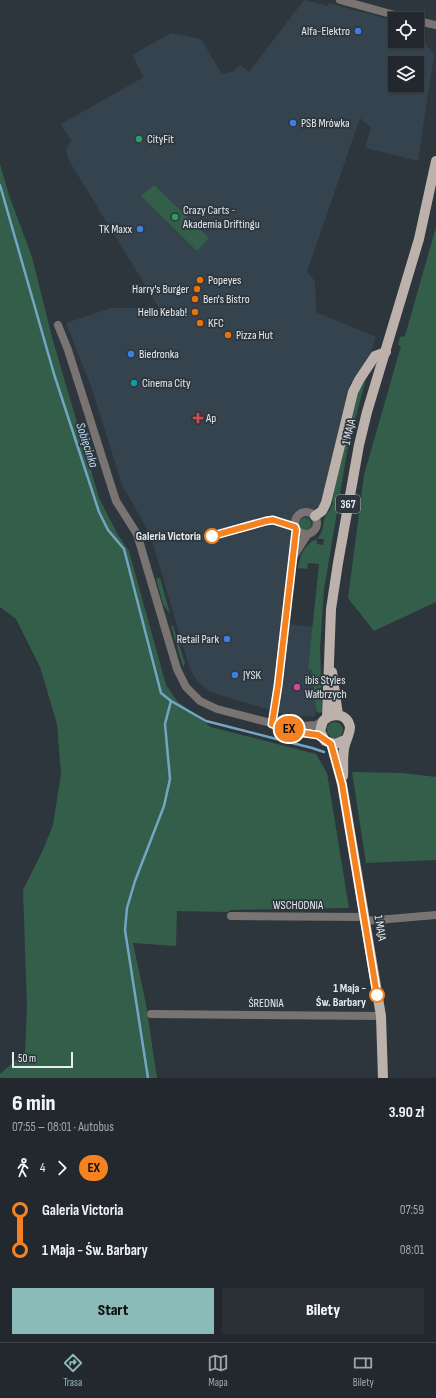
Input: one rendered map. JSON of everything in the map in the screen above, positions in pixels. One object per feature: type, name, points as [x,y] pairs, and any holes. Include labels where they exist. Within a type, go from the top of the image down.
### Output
[{"type":"main road","name":"1 MAJA","points":[[325,719],[331,609],[350,490],[367,412],[419,239],[436,161]]},
{"type":"main road","points":[[315,516],[322,511],[326,503],[353,392],[375,356],[386,352]]},
{"type":"main road","name":"367","points":[[329,659],[338,715],[348,722],[350,730],[347,739]]},
{"type":"main road","points":[[325,719],[338,715]]},
{"type":"main road","name":"367","points":[[325,719],[320,731],[327,740]]},
{"type":"main road","name":"1 MAJA","points":[[342,784],[343,751],[347,739]]},
{"type":"main road","points":[[327,740],[339,744],[347,739]]},
{"type":"main road","name":"1 MAJA","points":[[327,740],[342,784],[365,919],[381,1016],[383,1078]]},
{"type":"street","points":[[340,0],[388,13]]},
{"type":"street","points":[[424,22],[436,25]]},
{"type":"street","points":[[58,325],[68,350],[116,501],[138,534],[176,669],[186,687],[200,701],[217,709],[286,727],[297,732],[309,733],[327,740]]},
{"type":"street","points":[[272,724],[294,554],[296,530],[295,520],[299,514],[308,512],[315,516],[317,524],[316,529],[307,535],[294,554]]},
{"type":"street","points":[[296,530],[307,535]]},
{"type":"street","points":[[286,727],[316,725],[325,719]]},
{"type":"street","name":"WSCHODNIA","points":[[231,916],[365,919],[436,915]]},
{"type":"street","name":"ŚREDNIA","points":[[151,1014],[381,1016]]},
{"type":"shaded area","points":[[304,0],[328,6],[329,3],[388,19],[388,48],[424,48],[424,42],[434,55],[418,161],[365,148],[371,128],[360,118],[307,272],[315,281],[316,312],[376,337],[371,352],[350,384],[322,500],[319,506],[315,508],[321,519],[320,529],[315,536],[304,544],[296,563],[289,624],[313,627],[311,644],[316,712],[315,717],[284,714],[210,692],[197,681],[190,669],[150,534],[122,485],[92,389],[66,323],[111,308],[159,308],[68,159],[66,149],[71,141],[61,124],[144,77],[132,55],[171,33],[201,39],[222,74],[232,72],[240,65],[249,72]]},
{"type":"green space","points":[[0,164],[9,195],[32,257],[52,337],[99,498],[118,535],[129,551],[166,685],[177,701],[211,727],[316,754],[327,773],[349,908],[231,910],[227,912],[177,911],[176,946],[133,943],[146,1004],[157,1078],[0,1078],[0,1074],[25,1052],[27,1007],[23,890],[43,850],[53,825],[61,774],[57,724],[40,667],[16,619],[0,607]]},
{"type":"green space","name":"Crazy Carts - Akademia Driftingu","points":[[154,185],[209,238],[197,251],[141,196]]},
{"type":"green space","points":[[436,227],[436,602],[374,631],[348,598],[364,475],[401,346],[398,345],[400,337],[405,336]]},
{"type":"green space","points":[[367,374],[347,452],[324,590],[320,648],[322,712],[318,713],[316,710],[312,669],[308,669],[319,564],[308,563],[307,569],[298,568],[301,555],[308,544],[316,539],[317,544],[323,545],[324,539],[317,539],[321,532],[325,518],[333,503],[332,501],[356,394]]},
{"type":"green space","points":[[303,518],[307,518],[311,524],[307,530],[303,530],[299,526],[299,522]]},
{"type":"green space","points":[[160,578],[170,614],[163,604],[156,579]]},
{"type":"green space","points":[[171,626],[173,626],[185,663],[183,667]]},
{"type":"green space","points":[[332,722],[338,722],[343,727],[341,736],[338,738],[332,738],[327,733],[327,727]]},
{"type":"green space","points":[[352,772],[403,773],[436,777],[436,860],[366,863]]},
{"type":"waterway","name":"Sobięcinka","points":[[0,185],[54,374],[99,512],[108,530],[124,549],[161,693],[171,701],[206,721],[324,752]]},
{"type":"waterway","points":[[148,1078],[125,930],[127,908],[135,881],[164,806],[170,779],[165,724],[171,701]]},
{"type":"bus line","name":"EX","points":[[212,536],[273,520],[295,527],[294,554],[275,713],[272,724],[286,727],[297,732],[318,735],[323,737],[331,744],[342,784],[363,902],[377,995]]},
{"type":"place","name":"Alfa-Elektro","points":[[358,31]]},
{"type":"place","name":"PSB Mrówka","points":[[293,123]]},
{"type":"place","name":"CityFit","points":[[139,139]]},
{"type":"place","name":"Crazy Carts - Akademia Driftingu","points":[[175,217]]},
{"type":"place","name":"TK Maxx","points":[[140,229]]},
{"type":"place","name":"Popeyes","points":[[200,280]]},
{"type":"place","name":"Harry's Burger","points":[[197,289]]},
{"type":"place","name":"Ben's Bistro","points":[[195,299]]},
{"type":"place","name":"Hello Kebab!","points":[[195,312]]},
{"type":"place","name":"KFC","points":[[200,323]]},
{"type":"place","name":"Pizza Hut","points":[[228,335]]},
{"type":"place","name":"Biedronka","points":[[131,354]]},
{"type":"place","name":"Cinema City","points":[[134,383]]},
{"type":"place","name":"Ap","points":[[198,418]]},
{"type":"place","name":"Galeria Victoria","points":[[212,536]]},
{"type":"place","name":"Retail Park","points":[[227,639]]},
{"type":"place","name":"JYSK","points":[[235,675]]},
{"type":"place","name":"ibis Styles Wałbrzych","points":[[297,687]]},
{"type":"place","name":"1 Maja - Św. Barbary","points":[[377,995]]}]
